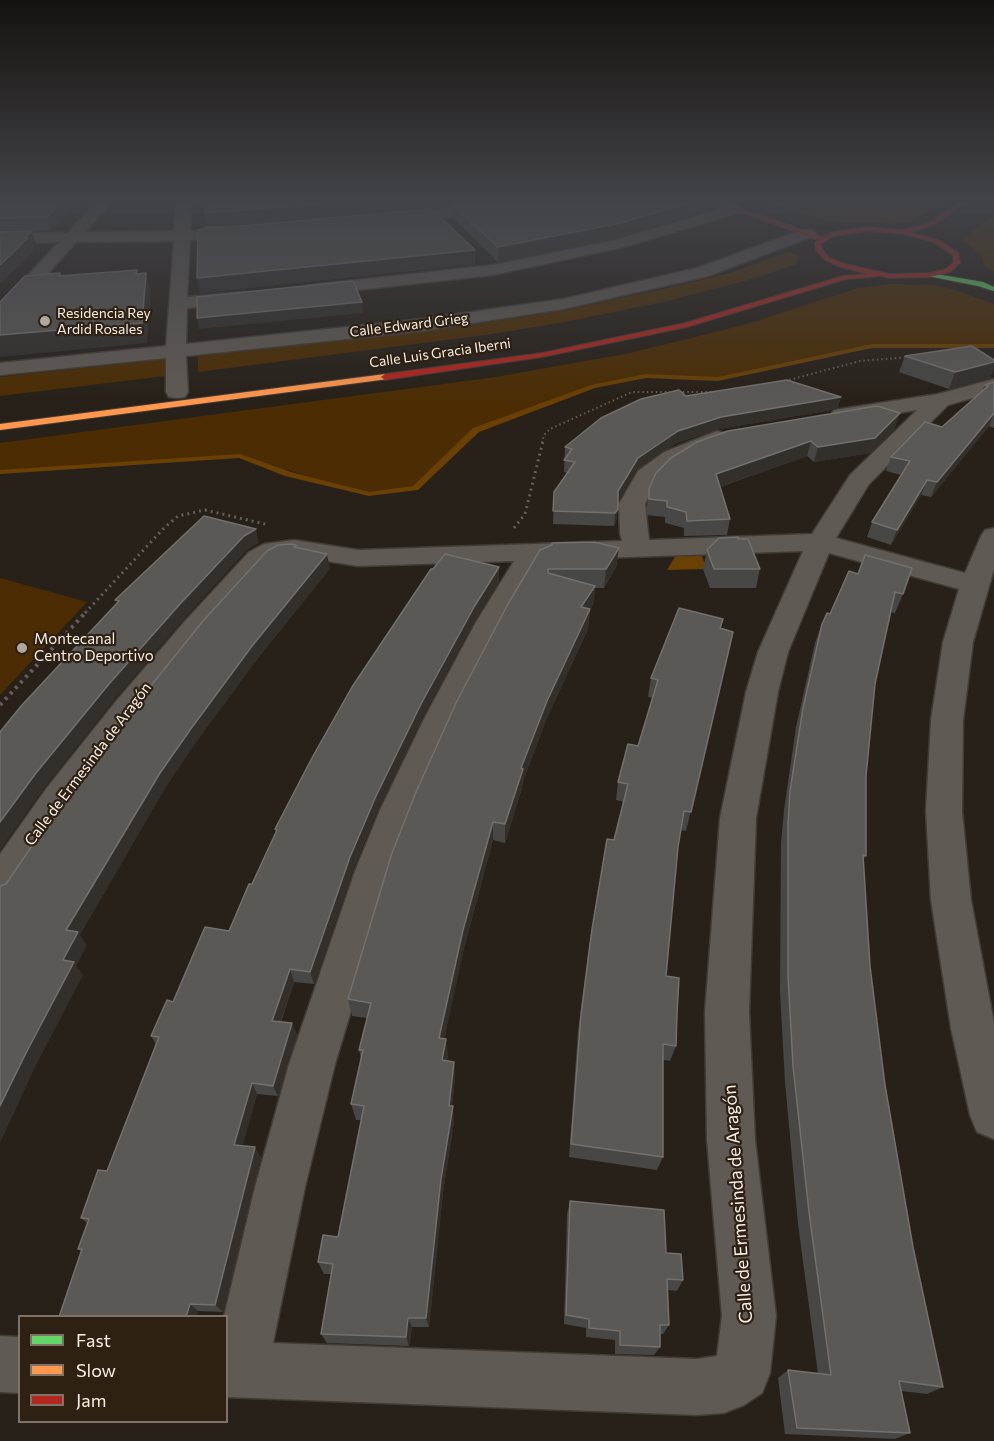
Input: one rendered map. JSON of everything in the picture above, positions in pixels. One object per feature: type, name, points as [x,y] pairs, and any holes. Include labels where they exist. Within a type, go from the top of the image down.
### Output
[{"type":"main road","name":"Calle Luis Gracia Iberni","points":[[0,413],[456,357],[564,338],[684,313],[764,291],[819,271],[824,267]]},
{"type":"main road","points":[[847,267],[878,275],[930,275],[980,284],[994,289]]},
{"type":"main road","points":[[930,275],[953,267]]},
{"type":"main road","points":[[954,267],[980,284]]},
{"type":"main road","name":"Calle Luis Gracia Iberni","points":[[0,426],[308,388],[542,355],[687,325],[845,277],[878,275]]},
{"type":"street","points":[[0,316],[44,267]]},
{"type":"street","points":[[177,392],[176,351],[180,267]]},
{"type":"street","points":[[291,292],[506,267]]},
{"type":"street","name":"Calle Edward Grieg","points":[[0,369],[422,325],[563,304],[717,267]]},
{"type":"street","points":[[178,303],[258,295]]},
{"type":"street","name":"Calle de Ermesinda de Aragón","points":[[816,420],[940,400],[994,385]]},
{"type":"street","name":"Calle de Ermesinda de Aragón","points":[[522,541],[491,622],[440,719],[398,810],[374,871],[312,1064],[233,1369],[698,1387],[724,1385],[742,1372],[749,1316],[731,1140],[727,1012],[738,818],[751,744],[773,652],[820,542],[859,480],[940,400]]},
{"type":"street","points":[[638,548],[633,532],[632,504],[647,476],[665,461],[685,450],[719,438],[747,432]]},
{"type":"street","points":[[994,536],[974,584],[958,642],[947,720],[944,811],[951,900],[973,1028],[994,1115]]},
{"type":"street","name":"Calle de Ermesinda de Aragón","points":[[0,885],[59,799],[129,708],[196,627],[265,554],[274,550],[294,548],[358,558],[522,541],[638,548],[820,542],[974,584]]},
{"type":"street","points":[[0,1364],[18,1365]]},
{"type":"path","points":[[774,384],[860,361],[911,357]]},
{"type":"path","points":[[522,541],[525,514],[544,435],[550,429],[632,392],[722,392]]},
{"type":"path","points":[[0,705],[157,535],[178,516],[205,510],[278,527]]},
{"type":"shaded area","points":[[746,267],[787,267],[752,279],[663,302],[560,323],[485,335],[198,372],[198,356],[460,327],[571,309]]},
{"type":"shaded area","points":[[892,284],[933,285],[952,289],[994,304],[994,346],[872,346],[718,379],[646,376],[593,386],[476,430],[415,488],[369,494],[240,456],[0,472],[0,443],[496,377],[630,353],[747,324],[858,288]]},
{"type":"shaded area","points":[[168,359],[166,376],[0,396],[0,377]]},
{"type":"shaded area","points":[[701,554],[707,569],[667,570],[676,555]]},
{"type":"shaded area","name":"Montecanal Centro Deportivo","points":[[0,578],[87,602],[0,695]]},
{"type":"building","points":[[197,267],[304,267],[197,278]]},
{"type":"building","points":[[137,270],[136,274],[146,273],[142,323],[0,335],[0,302],[25,276],[60,273],[59,276]]},
{"type":"building","points":[[353,281],[362,302],[197,318],[197,297]]},
{"type":"building","points":[[972,346],[994,362],[955,372],[905,356]]},
{"type":"building","points":[[787,380],[841,397],[721,417],[678,431],[638,458],[618,491],[618,509],[615,513],[553,511],[554,492],[575,462],[564,460],[572,449],[565,447],[601,418],[641,399],[679,390],[686,396]]},
{"type":"building","points":[[994,382],[994,413],[937,482],[927,480],[897,530],[872,522],[910,461],[891,457],[925,422],[942,427],[988,386],[985,385]]},
{"type":"building","points":[[877,406],[900,413],[875,438],[818,447],[811,441],[716,474],[730,519],[687,521],[686,512],[667,507],[667,501],[649,499],[649,489],[656,473],[671,458],[697,442],[728,431]]},
{"type":"building","points":[[204,516],[256,529],[244,536],[109,684],[36,773],[0,822],[0,732],[22,705],[119,601],[115,600]]},
{"type":"building","points":[[738,537],[738,539],[748,539],[760,569],[714,569],[707,550],[719,538]]},
{"type":"building","points":[[594,542],[619,548],[606,569],[548,569],[548,573],[595,586],[581,607],[590,609],[547,701],[521,768],[523,769],[505,824],[493,822],[463,930],[439,1038],[446,1039],[442,1060],[454,1062],[449,1106],[453,1106],[441,1179],[426,1318],[408,1318],[406,1337],[321,1334],[333,1264],[318,1262],[323,1235],[338,1237],[364,1106],[351,1104],[363,1050],[359,1050],[371,1003],[348,999],[392,853],[416,792],[457,701],[508,604],[540,550],[552,543]]},
{"type":"building","points":[[278,545],[296,545],[294,547],[327,554],[252,646],[160,773],[66,930],[78,932],[63,960],[74,962],[0,1106],[0,886],[6,884],[66,796],[203,621],[267,551]]},
{"type":"building","points":[[445,554],[499,567],[474,607],[421,704],[376,796],[350,857],[310,972],[290,969],[272,1021],[292,1023],[273,1086],[252,1083],[234,1145],[255,1147],[215,1305],[190,1304],[187,1315],[60,1315],[82,1249],[78,1249],[89,1219],[81,1218],[98,1170],[107,1171],[159,1037],[151,1036],[167,1000],[173,1002],[205,927],[229,931],[249,884],[252,884],[277,830],[275,829],[313,756],[352,687]]},
{"type":"building","points":[[865,555],[912,568],[903,594],[895,592],[875,684],[866,776],[866,856],[863,855],[870,966],[885,1085],[913,1247],[943,1387],[899,1381],[910,1433],[797,1428],[788,1370],[831,1375],[809,1212],[793,1066],[788,976],[790,791],[803,708],[822,624],[827,613],[830,614],[849,571],[858,574]]},
{"type":"building","points":[[679,608],[723,619],[720,628],[733,632],[691,812],[684,811],[678,847],[666,976],[679,978],[676,1046],[663,1044],[663,1157],[571,1144],[581,1015],[592,929],[607,839],[614,840],[628,784],[618,782],[628,744],[638,746],[658,680],[651,678]]},
{"type":"building","points":[[570,1201],[664,1210],[666,1253],[681,1254],[683,1280],[667,1279],[669,1325],[660,1325],[660,1347],[620,1345],[620,1331],[589,1328],[589,1319],[566,1315]]},
{"type":"waterway","points":[[0,472],[240,456],[288,474],[369,494],[415,488],[476,430],[593,386],[646,376],[718,379],[872,346],[994,346]]},
{"type":"traffic: fast","points":[[930,275],[980,284],[994,289]]},
{"type":"traffic: slow","points":[[0,427],[385,377]]},
{"type":"traffic: jam","points":[[849,267],[889,276],[930,275],[948,271],[952,267]]},
{"type":"traffic: jam","points":[[385,377],[542,355],[687,325],[845,277],[878,275]]},
{"type":"place","name":"Residencia Rey Ardid Rosales","points":[[45,321]]},
{"type":"place","name":"Montecanal Centro Deportivo","points":[[22,648]]}]
